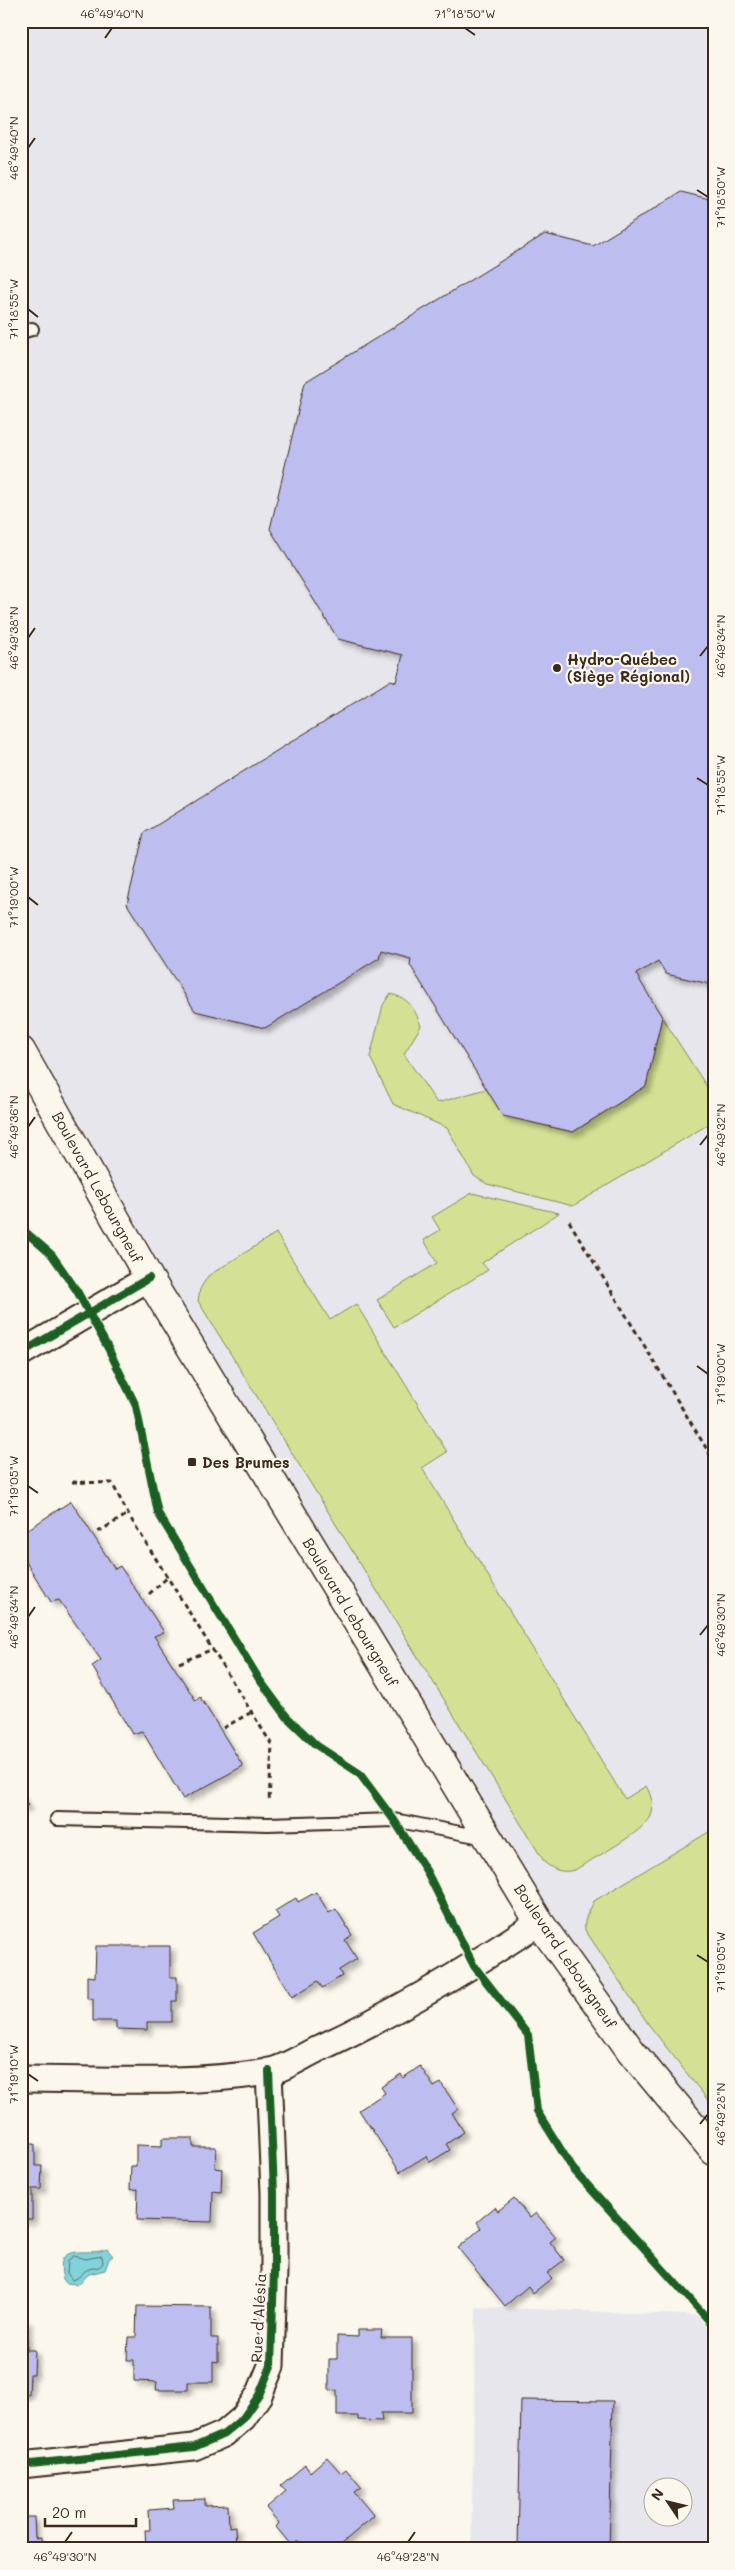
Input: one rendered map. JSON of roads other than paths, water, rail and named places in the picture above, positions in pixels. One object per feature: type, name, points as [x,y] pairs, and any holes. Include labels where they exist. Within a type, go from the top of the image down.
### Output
[{"type":"main road","name":"Boulevard Lebourgneuf","points":[[21,1051],[149,1278],[539,1922],[631,2050],[714,2151]]},
{"type":"street","points":[[21,1353],[149,1278]]},
{"type":"street","points":[[21,2079],[89,2081],[195,2078],[269,2071],[382,2018],[474,1966],[539,1922]]},
{"type":"street","name":"Rue d'Alésia","points":[[21,2464],[194,2446],[230,2428],[243,2418],[259,2395],[271,2366],[274,2281],[274,2193],[269,2071]]},
{"type":"lane","points":[[57,1819],[268,1824],[394,1820],[489,1838]]},
{"type":"water","points":[[107,2249],[113,2256],[109,2259],[105,2270],[89,2274],[78,2284],[66,2283],[63,2279],[61,2267],[63,2259],[68,2254]]},
{"type":"place","name":"Hydro-Québec (Siège Régional)","points":[[557,668]]},
{"type":"place","name":"Des Brumes","points":[[192,1462]]}]
